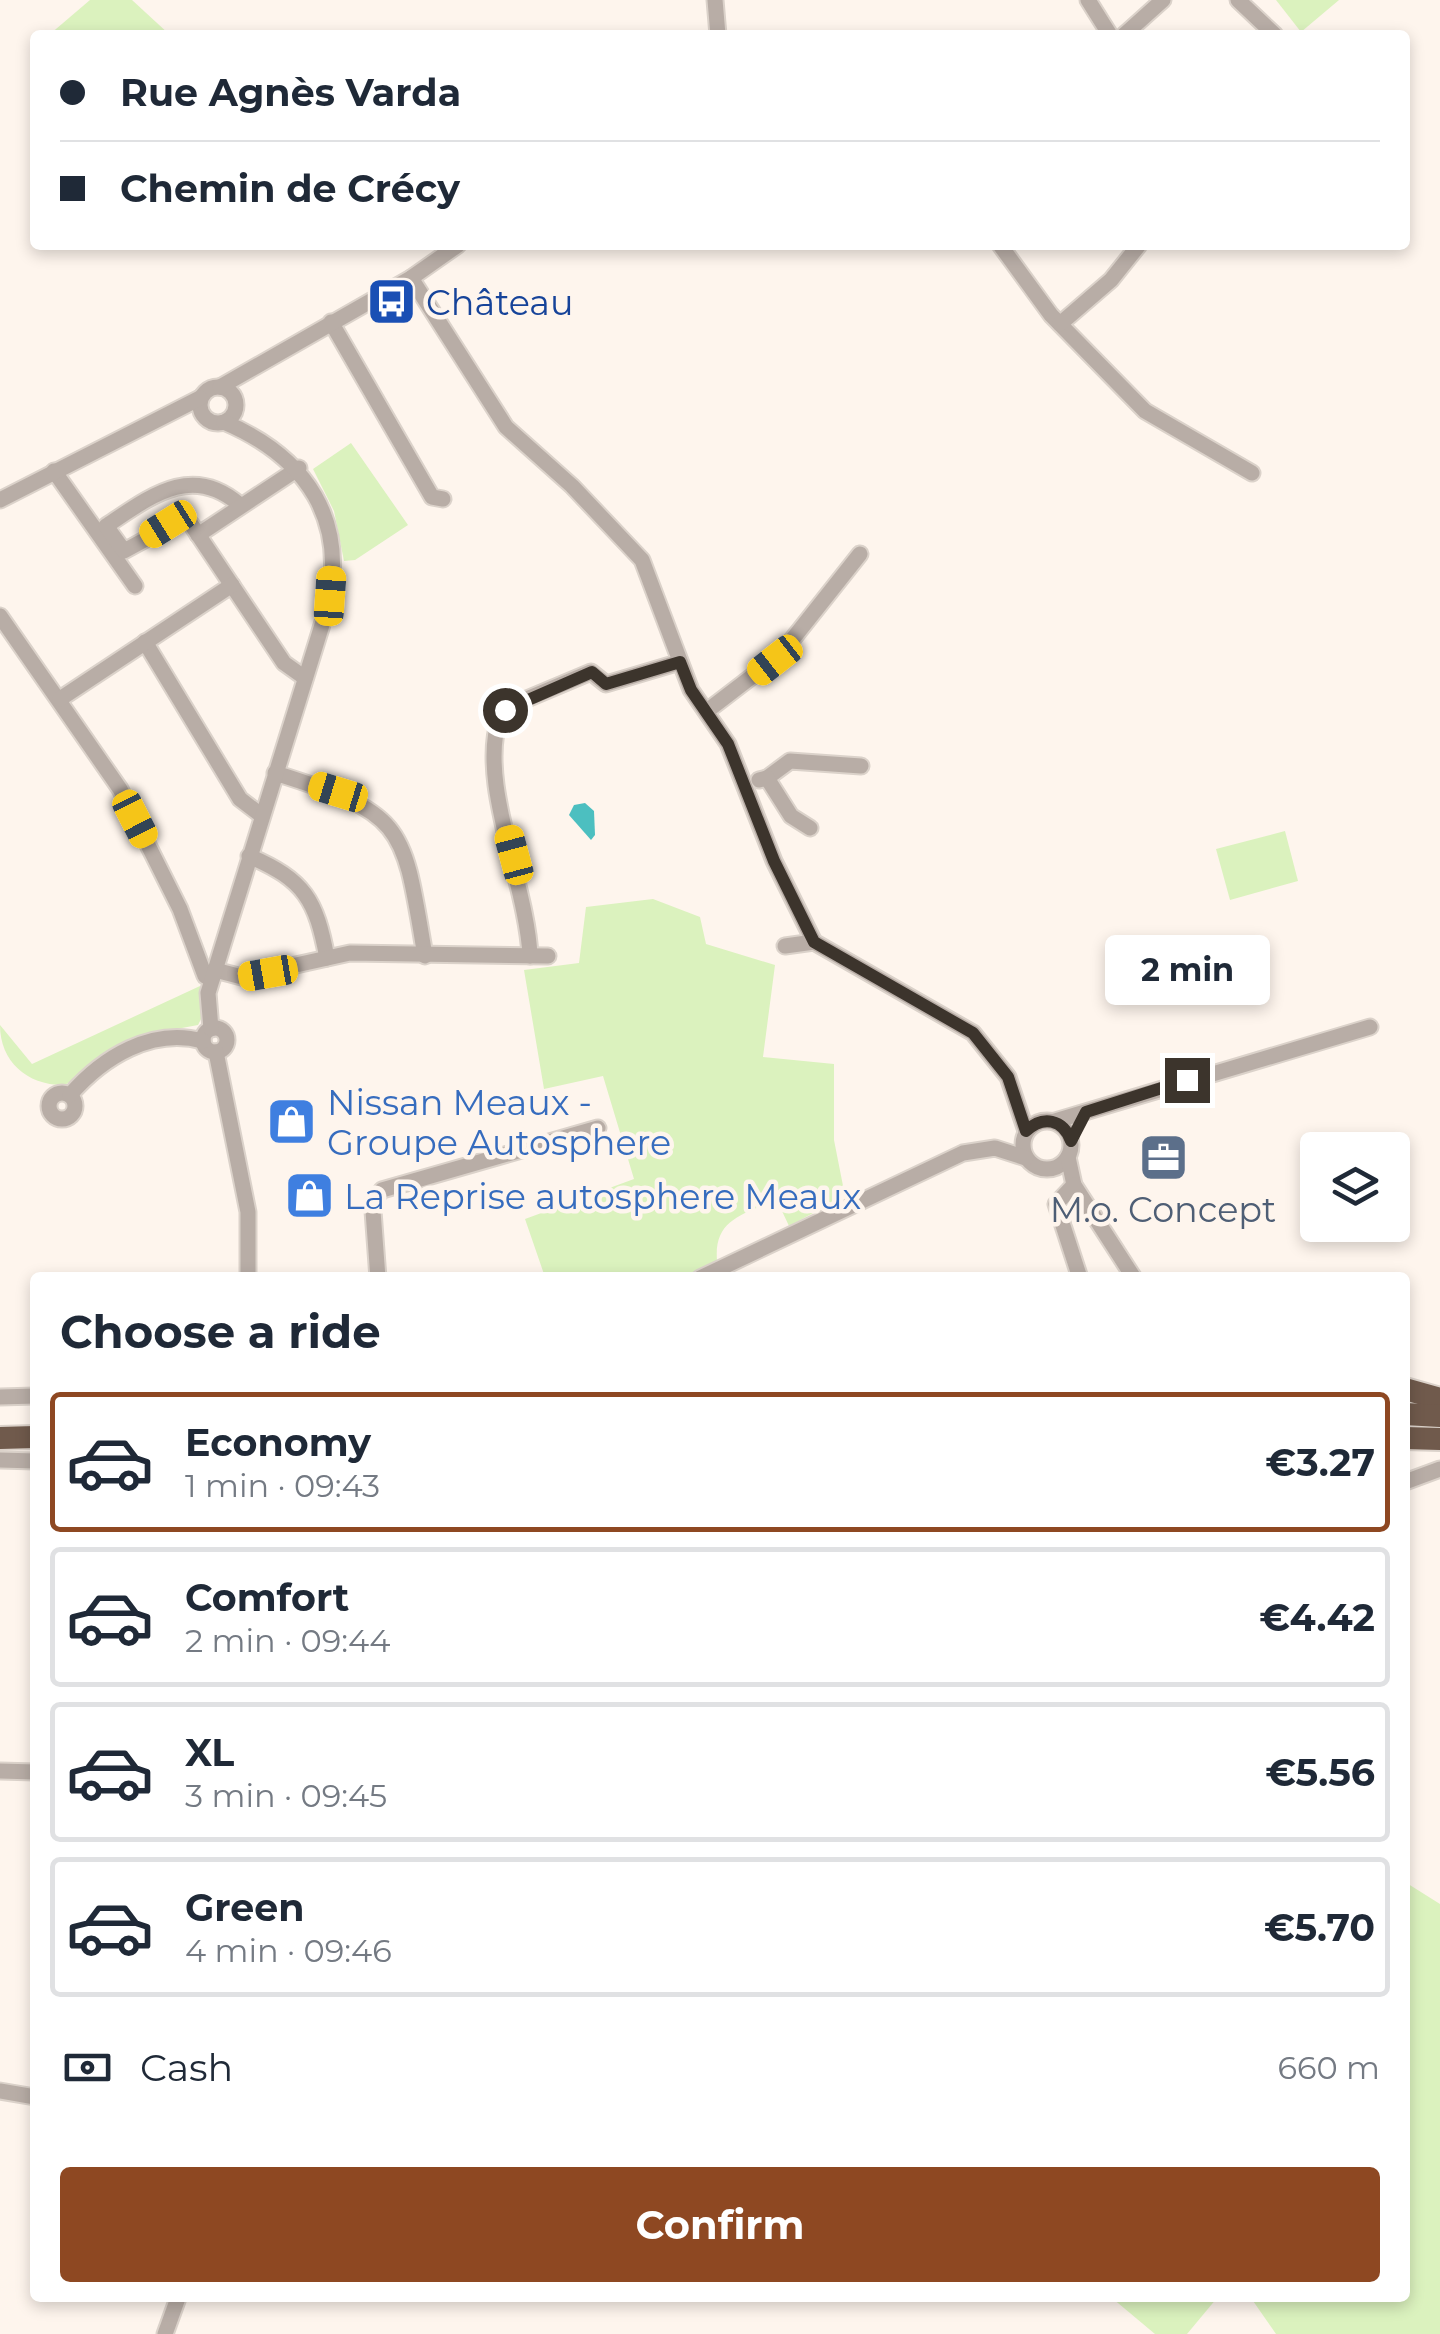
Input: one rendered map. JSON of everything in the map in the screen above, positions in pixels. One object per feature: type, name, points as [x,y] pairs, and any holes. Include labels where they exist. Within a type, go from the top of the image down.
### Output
[{"type":"highway","points":[[1410,1391],[1440,1399]]},
{"type":"highway","points":[[1410,1414],[1440,1416]]},
{"type":"highway","points":[[0,1424],[30,1424]]},
{"type":"highway","points":[[1410,1429],[1440,1430]]},
{"type":"highway","points":[[0,1438],[30,1437]]},
{"type":"highway","points":[[1410,1438],[1440,1438]]},
{"type":"street","points":[[714,0],[717,30]]},
{"type":"street","points":[[1088,0],[1107,30]]},
{"type":"street","points":[[1130,30],[1163,0]]},
{"type":"street","points":[[1238,0],[1266,30]]},
{"type":"street","points":[[224,422],[230,396],[256,364],[410,278],[451,250]]},
{"type":"street","points":[[1003,250],[1030,290],[1144,411],[1252,473]]},
{"type":"street","points":[[1060,324],[1110,280],[1136,250]]},
{"type":"street","points":[[410,278],[506,427],[572,486],[642,560],[680,662],[728,744],[774,861],[814,942],[973,1033],[1008,1077],[1025,1133],[1026,1158]]},
{"type":"street","points":[[331,322],[381,401],[381,414],[432,496],[443,499]]},
{"type":"street","points":[[0,500],[152,419],[200,398],[208,389],[230,396],[250,431]]},
{"type":"street","points":[[200,398],[203,416]]},
{"type":"street","points":[[152,419],[203,416],[215,423],[224,422],[250,431],[298,468],[328,530],[332,566],[330,596],[208,993],[207,1035]]},
{"type":"street","points":[[198,535],[298,468]]},
{"type":"street","points":[[54,472],[134,586]]},
{"type":"street","points":[[240,506],[214,488],[183,482],[154,494],[106,526],[124,551],[181,520],[198,535],[284,664],[304,678]]},
{"type":"street","points":[[706,711],[780,655],[860,554]]},
{"type":"street","points":[[60,699],[232,585]]},
{"type":"street","points":[[0,616],[120,789],[180,909],[205,976],[242,977],[350,953],[548,956]]},
{"type":"street","points":[[145,642],[240,800],[262,816]]},
{"type":"street","points":[[530,956],[528,914],[496,809],[500,717],[515,704],[592,672],[606,684],[680,662]]},
{"type":"street","points":[[746,784],[767,778],[790,761],[860,766]]},
{"type":"street","points":[[275,773],[356,800],[394,833],[410,864],[425,956]]},
{"type":"street","points":[[767,778],[791,816],[810,828]]},
{"type":"street","points":[[249,856],[288,876],[309,896],[319,916],[327,958]]},
{"type":"street","points":[[785,946],[814,942]]},
{"type":"street","points":[[713,1272],[964,1153],[995,1148],[1038,1122],[1054,1122],[1370,1027]]},
{"type":"street","points":[[70,1095],[110,1060],[138,1044],[207,1035],[218,1029],[226,1037],[226,1045],[216,1052],[248,1212],[248,1272]]},
{"type":"street","points":[[1048,1169],[1069,1149],[1086,1112]]},
{"type":"street","points":[[1054,1122],[1066,1129],[1074,1185],[1130,1272]]},
{"type":"street","points":[[378,1272],[373,1211],[382,1190],[598,1128]]},
{"type":"street","points":[[995,1148],[1026,1158],[1074,1185]]},
{"type":"street","points":[[1074,1185],[1056,1204],[1078,1272]]},
{"type":"street","points":[[0,1398],[30,1396]]},
{"type":"street","points":[[0,1460],[30,1461]]},
{"type":"street","points":[[1410,1480],[1440,1470]]},
{"type":"street","points":[[0,1771],[30,1772]]},
{"type":"street","points":[[0,2090],[30,2096]]},
{"type":"street","points":[[164,2334],[176,2302]]},
{"type":"green space","points":[[90,0],[132,0],[165,30],[55,30]]},
{"type":"green space","points":[[1276,0],[1339,0],[1303,30]]},
{"type":"green space","points":[[351,443],[408,525],[355,560],[344,561],[334,511],[313,469]]},
{"type":"green space","points":[[1285,831],[1298,881],[1230,900],[1216,849]]},
{"type":"green space","points":[[653,899],[700,917],[706,944],[775,965],[763,1057],[834,1064],[834,1140],[845,1196],[789,1226],[782,1211],[769,1203],[747,1212],[724,1229],[717,1261],[695,1272],[543,1272],[525,1219],[634,1179],[603,1076],[544,1089],[524,970],[579,963],[586,907]]},
{"type":"green space","points":[[200,986],[203,1015],[198,1025],[139,1036],[65,1085],[28,1076],[11,1061],[1,1038],[0,1025],[32,1064]]},
{"type":"green space","points":[[1410,1885],[1440,1904],[1440,2334],[1276,2334],[1254,2302],[1410,2302]]},
{"type":"green space","points":[[1117,2302],[1214,2302],[1187,2334],[1155,2334]]},
{"type":"water","points":[[585,803],[594,811],[595,835],[591,840],[569,815],[574,805]]},
{"type":"place","name":"Château","points":[[391,302]]},
{"type":"place","name":"Nissan Meaux - Groupe Autosphere","points":[[292,1122]]},
{"type":"place","name":"M.o. Concept","points":[[1163,1157]]},
{"type":"place","name":"La Reprise autosphere Meaux","points":[[309,1196]]},
{"type":"route","points":[[505,710],[592,672],[606,684],[680,662],[691,690],[728,744],[774,861],[814,942],[973,1033],[1008,1077],[1026,1131],[1038,1122],[1050,1120],[1066,1129],[1071,1141],[1086,1112],[1187,1080]]}]
